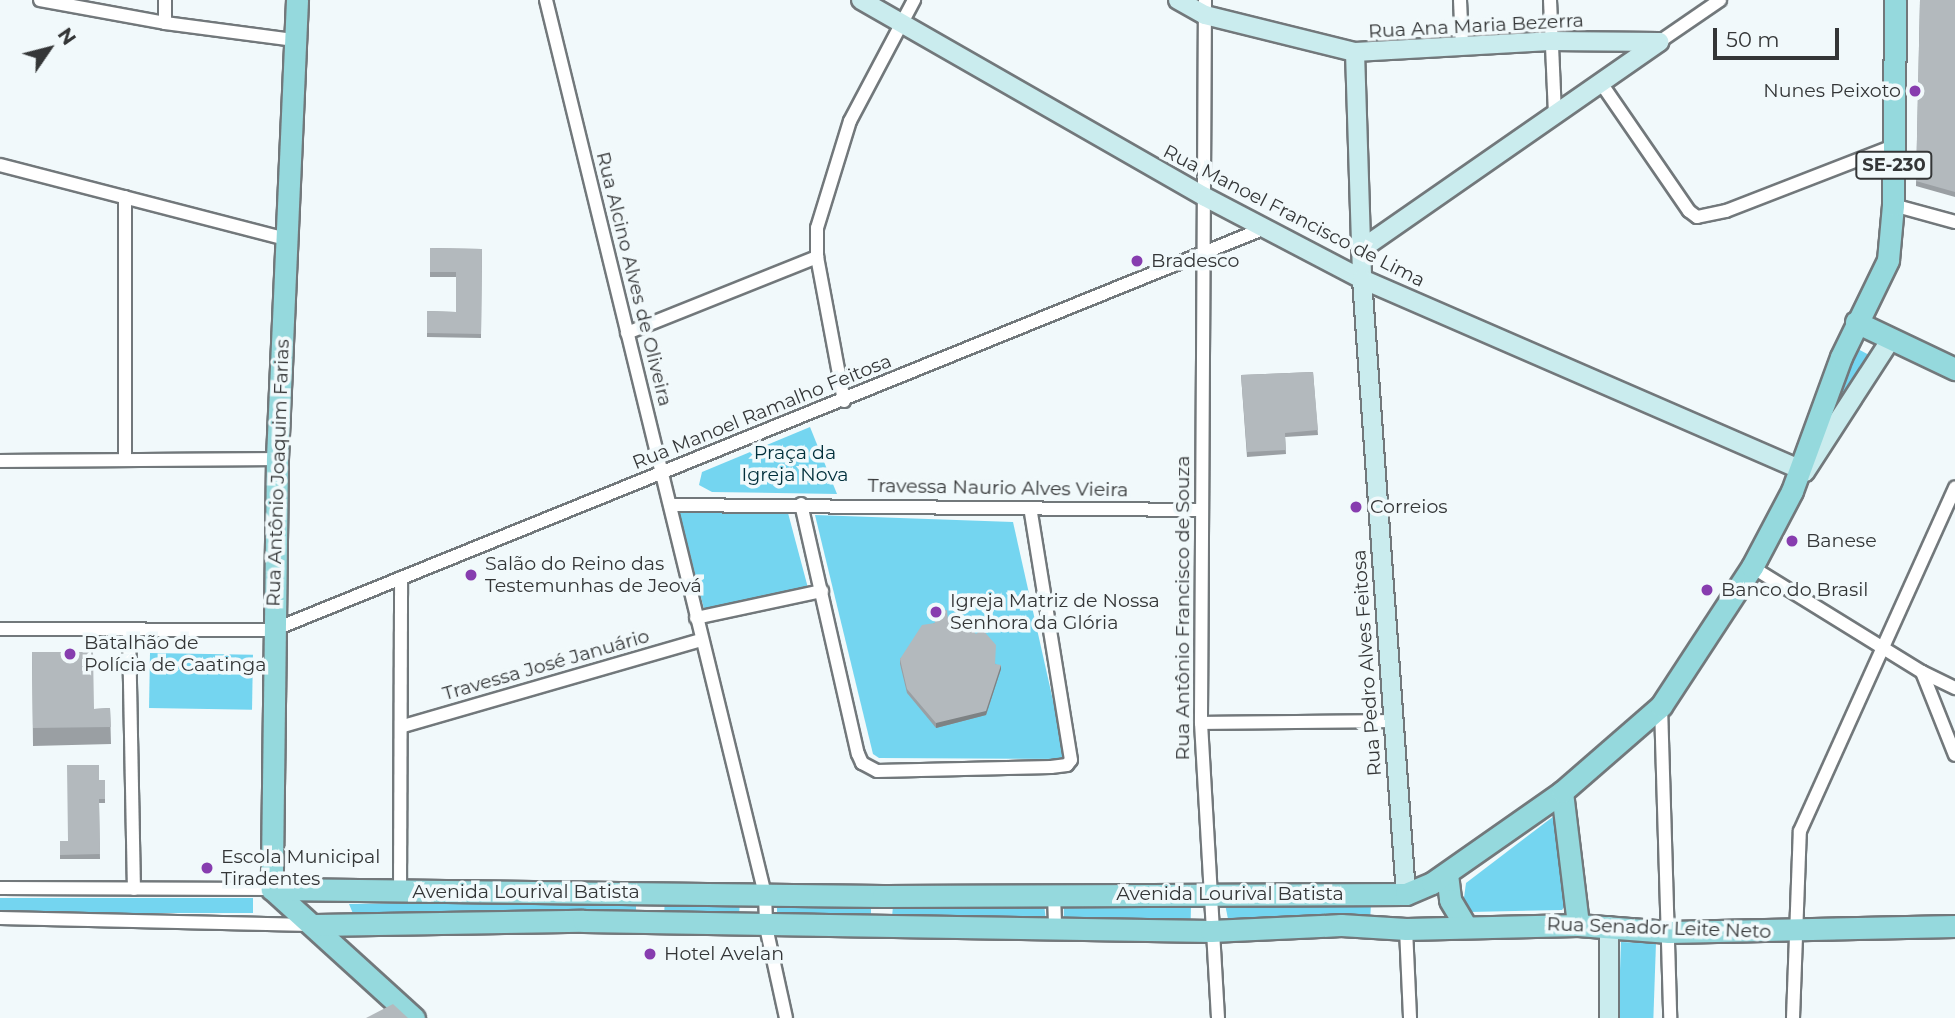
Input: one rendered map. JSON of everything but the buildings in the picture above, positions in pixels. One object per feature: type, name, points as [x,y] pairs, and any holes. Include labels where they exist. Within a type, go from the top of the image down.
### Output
[{"type":"main road","name":"Rua Antônio Joaquim Farias","points":[[272,890],[277,459],[297,0]]},
{"type":"main road","name":"SE-230","points":[[1856,322],[1888,261],[1893,205],[1895,0]]},
{"type":"main road","points":[[1406,894],[1447,874],[1562,792],[1661,706],[1752,567],[1792,491],[1856,322],[1955,369]]},
{"type":"main road","points":[[1562,792],[1578,925]]},
{"type":"main road","points":[[1447,874],[1450,900],[1465,925]]},
{"type":"main road","points":[[272,890],[315,925],[414,1018]]},
{"type":"main road","name":"Avenida Lourival Batista","points":[[272,890],[883,896],[1406,894]]},
{"type":"main road","name":"Avenida Lourival Batista","points":[[315,925],[583,921],[766,927],[1055,930],[1211,931],[1341,925],[1406,929]]},
{"type":"main road","name":"Rua Senador Leite Neto","points":[[1406,929],[1465,925],[1578,925],[1669,932],[1795,932],[1955,926]]},
{"type":"street","points":[[40,0],[165,23],[295,40]]},
{"type":"street","points":[[165,0],[165,23]]},
{"type":"street","name":"Rua Alcino Alves de Oliveira","points":[[546,0],[765,894],[766,927],[786,1018]]},
{"type":"street","name":"Rua Manoel Francisco de Lima","points":[[861,0],[1205,197],[1362,279],[1801,471]]},
{"type":"street","points":[[844,401],[817,257],[820,216],[841,143],[914,0]]},
{"type":"street","name":"Rua Ana Maria Bezerra","points":[[1178,0],[1355,52],[1550,41],[1659,42]]},
{"type":"street","points":[[1460,0],[1462,45]]},
{"type":"street","points":[[1550,0],[1555,115]]},
{"type":"street","points":[[1363,248],[1720,0]]},
{"type":"street","name":"Rua Antônio Francisco de Souza","points":[[1205,8],[1201,723],[1208,895],[1218,1018]]},
{"type":"street","name":"Rua Pedro Alves Feitosa","points":[[1355,52],[1362,279],[1391,721],[1406,894]]},
{"type":"street","points":[[1601,83],[1689,211],[1698,217],[1726,211],[1894,146]]},
{"type":"street","points":[[0,165],[286,239]]},
{"type":"street","points":[[125,197],[125,460]]},
{"type":"street","points":[[1893,205],[1955,222]]},
{"type":"street","name":"Rua Manoel Ramalho Feitosa","points":[[273,630],[844,401],[1265,228]]},
{"type":"street","points":[[627,333],[817,257]]},
{"type":"street","points":[[1801,471],[1891,339]]},
{"type":"street","points":[[0,461],[277,459]]},
{"type":"street","points":[[1793,1018],[1800,831],[1955,487]]},
{"type":"street","points":[[801,504],[858,754],[869,769],[1067,765],[1073,756],[1030,508]]},
{"type":"street","name":"Travessa Naurio Alves Vieira","points":[[670,505],[801,504],[1201,510]]},
{"type":"street","points":[[1752,567],[1922,672],[1955,688]]},
{"type":"street","points":[[400,892],[403,726],[401,578]]},
{"type":"street","points":[[696,618],[822,591]]},
{"type":"street","points":[[0,629],[273,630]]},
{"type":"street","points":[[129,631],[134,889]]},
{"type":"street","name":"Travessa José Januário","points":[[403,726],[701,640]]},
{"type":"street","points":[[1922,672],[1955,755]]},
{"type":"street","points":[[1661,706],[1670,1018]]},
{"type":"street","points":[[1201,723],[1391,721]]},
{"type":"street","name":"Avenida Lourival Batista","points":[[0,888],[272,890]]},
{"type":"street","points":[[1054,895],[1055,930]]},
{"type":"street","points":[[882,927],[883,896]]},
{"type":"street","name":"Avenida Lourival Batista","points":[[0,918],[233,920],[315,925]]},
{"type":"street","points":[[1609,926],[1609,1018]]},
{"type":"street","points":[[1406,929],[1410,1018]]},
{"type":"green space","points":[[1854,347],[1873,357],[1820,443]]},
{"type":"green space","name":"Praça da Igreja Nova","points":[[810,427],[837,494],[712,492],[699,485],[702,472]]},
{"type":"green space","points":[[679,511],[788,513],[808,588],[704,609]]},
{"type":"green space","points":[[815,515],[1013,522],[1065,754],[1062,759],[879,758],[873,754]]},
{"type":"green space","points":[[150,653],[253,655],[252,710],[149,708]]},
{"type":"green space","points":[[1554,816],[1570,899],[1562,910],[1470,912],[1463,905],[1466,883]]},
{"type":"green space","points":[[665,897],[740,900],[739,916],[664,917]]},
{"type":"green space","points":[[0,898],[253,898],[253,913],[0,913]]},
{"type":"green space","points":[[636,899],[636,914],[354,916],[349,904]]},
{"type":"green space","points":[[1064,902],[1191,904],[1191,920],[1064,918]]},
{"type":"green space","points":[[777,903],[871,903],[871,919],[777,919]]},
{"type":"green space","points":[[1044,903],[1046,922],[892,919],[893,904]]},
{"type":"green space","points":[[1225,904],[1371,904],[1370,922],[1228,919]]},
{"type":"green space","points":[[1621,942],[1656,943],[1653,1018],[1618,1018]]},
{"type":"place","name":"Nunes Peixoto","points":[[1915,91]]},
{"type":"place","name":"Bradesco","points":[[1137,261]]},
{"type":"place","name":"Correios","points":[[1356,507]]},
{"type":"place","name":"Banese","points":[[1792,541]]},
{"type":"place","name":"Salão do Reino das Testemunhas de Jeová","points":[[471,575]]},
{"type":"place","name":"Banco do Brasil","points":[[1707,590]]},
{"type":"place","name":"Igreja Matriz de Nossa Senhora da Glória","points":[[936,612]]},
{"type":"place","name":"Batalhão de Polícia de Caatinga","points":[[70,654]]},
{"type":"place","name":"Escola Municipal Tiradentes","points":[[207,868]]},
{"type":"place","name":"Hotel Avelan","points":[[650,954]]}]
